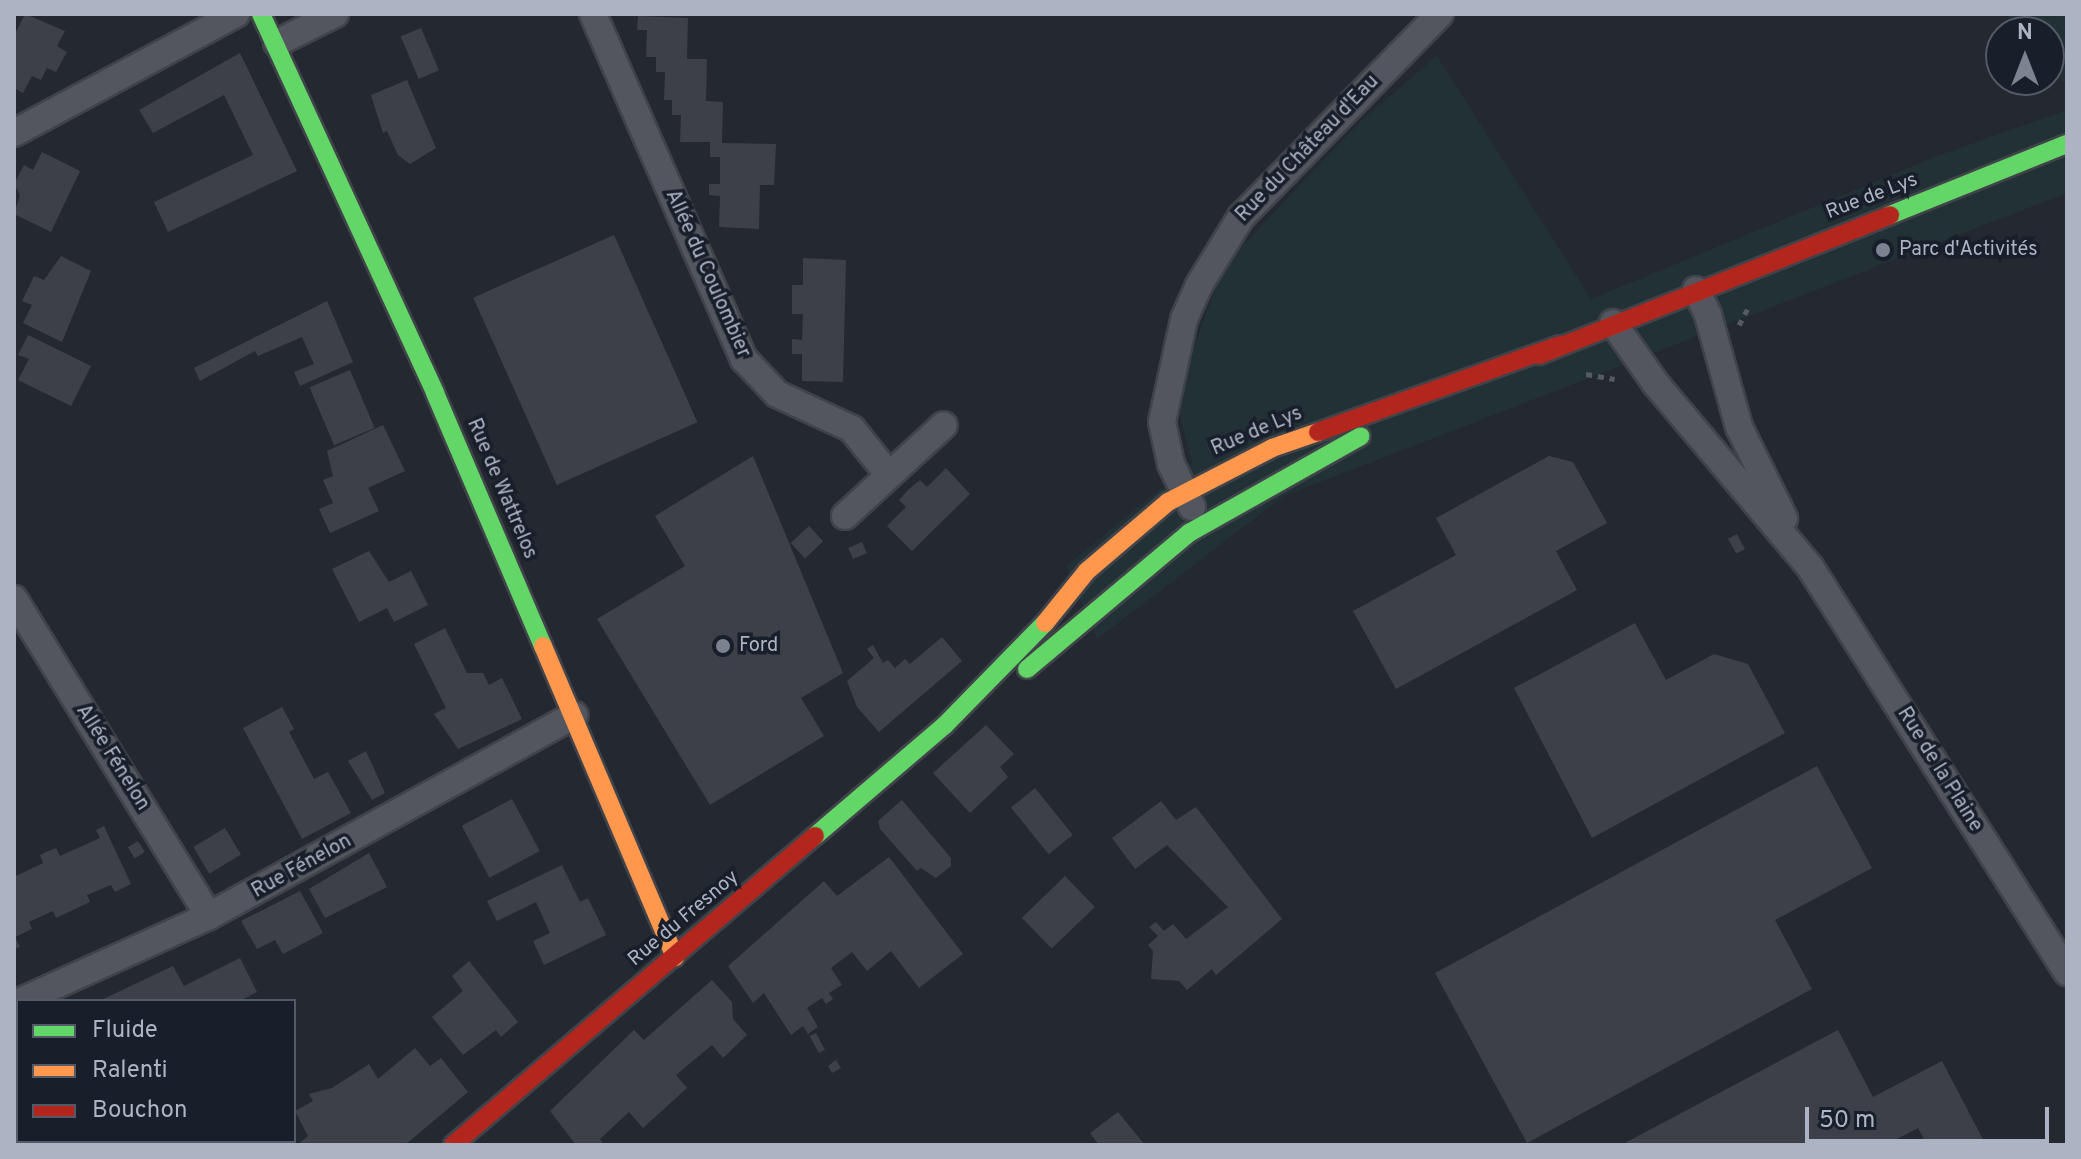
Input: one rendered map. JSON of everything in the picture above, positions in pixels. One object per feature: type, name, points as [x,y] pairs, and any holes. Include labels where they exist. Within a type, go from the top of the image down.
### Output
[{"type":"street","points":[[14,133],[236,14]]},
{"type":"street","name":"Rue de Wattrelos","points":[[261,14],[277,43],[574,715],[675,957]]},
{"type":"street","points":[[277,43],[335,14]]},
{"type":"street","name":"Allée du Coulombier","points":[[593,14],[744,359],[777,394],[852,429],[889,475]]},
{"type":"street","name":"Rue du Château d'Eau","points":[[1201,525],[1165,445],[1162,422],[1180,333],[1199,285],[1241,217],[1440,14]]},
{"type":"street","name":"Rue de Lys","points":[[1035,662],[1201,525],[1336,448],[1560,345],[2067,144]]},
{"type":"street","name":"Rue de la Plaine","points":[[1696,290],[1718,347],[1739,427],[1810,567],[2067,972]]},
{"type":"street","name":"Rue de la Plaine","points":[[1613,323],[1648,372],[1810,567]]},
{"type":"street","name":"Rue de Lys","points":[[1025,645],[1087,571],[1184,491],[1272,448],[1560,345]]},
{"type":"street","points":[[845,516],[944,425]]},
{"type":"street","name":"Allée Fénelon","points":[[14,599],[209,916]]},
{"type":"street","name":"Rue du Fresnoy","points":[[453,1145],[944,726],[1025,645]]},
{"type":"street","name":"Rue du Fresnoy","points":[[944,726],[1035,662]]},
{"type":"street","name":"Rue Fénelon","points":[[25,999],[209,916],[574,715]]},
{"type":"path","points":[[1718,347],[1744,319],[1754,293]]},
{"type":"path","points":[[1580,373],[1615,379],[1648,372]]},
{"type":"shaded area","points":[[2007,14],[2067,14],[2067,86],[2065,16]]},
{"type":"shaded area","points":[[1437,56],[1591,299],[1940,155],[2067,110],[2067,193],[1284,496],[1097,639],[1066,566],[1192,463],[1175,397],[1224,265],[1362,120]]},
{"type":"building","points":[[25,14],[65,31],[57,46],[67,52],[56,72],[47,68],[41,80],[32,76],[23,93],[14,88],[14,36]]},
{"type":"building","points":[[638,16],[688,18],[687,59],[707,59],[706,101],[723,102],[722,143],[776,144],[774,185],[760,185],[759,229],[719,227],[720,196],[709,195],[709,184],[720,184],[720,157],[710,157],[710,142],[680,142],[681,115],[672,115],[672,100],[664,100],[665,72],[656,72],[656,57],[646,57],[647,30],[637,30]]},
{"type":"building","points":[[421,28],[439,70],[419,79],[401,37]]},
{"type":"building","points":[[240,53],[297,171],[168,232],[154,202],[253,155],[224,95],[153,133],[139,110]]},
{"type":"building","points":[[407,80],[436,148],[410,164],[398,155],[387,131],[383,133],[371,95]]},
{"type":"building","points":[[42,152],[80,171],[51,232],[14,214],[20,195],[14,184],[24,165],[33,170]]},
{"type":"building","points":[[614,235],[697,422],[557,485],[473,298]]},
{"type":"building","points":[[61,256],[91,271],[62,342],[23,323],[32,305],[22,301],[34,276],[44,280]]},
{"type":"building","points":[[803,258],[846,260],[843,382],[802,381],[802,354],[792,354],[792,339],[802,340],[803,314],[792,314],[792,285],[803,285]]},
{"type":"building","points":[[327,301],[353,362],[300,386],[294,372],[314,364],[302,337],[258,356],[255,351],[200,381],[194,368]]},
{"type":"building","points":[[28,335],[91,366],[71,406],[18,380],[29,359],[18,355]]},
{"type":"building","points":[[350,370],[375,428],[334,445],[309,387]]},
{"type":"building","points":[[383,425],[405,471],[368,488],[379,511],[330,533],[319,509],[333,503],[323,480],[333,476],[327,451]]},
{"type":"building","name":"Ford","points":[[753,456],[843,673],[801,698],[824,736],[710,805],[597,619],[685,566],[655,516]]},
{"type":"building","points":[[1549,456],[1573,462],[1607,523],[1556,551],[1577,590],[1396,689],[1353,611],[1456,555],[1436,518]]},
{"type":"building","points":[[946,468],[970,494],[912,551],[887,526],[906,507],[899,500],[909,489],[920,480],[927,487]]},
{"type":"building","points":[[809,526],[823,541],[805,558],[791,543]]},
{"type":"building","points":[[1737,534],[1745,549],[1736,554],[1728,539]]},
{"type":"building","points":[[862,542],[867,553],[853,559],[848,548]]},
{"type":"building","points":[[369,551],[389,582],[411,571],[428,605],[394,622],[387,608],[359,622],[332,569]]},
{"type":"building","points":[[1635,623],[1666,680],[1714,654],[1748,664],[1785,733],[1592,838],[1514,688]]},
{"type":"building","points":[[445,628],[467,673],[483,673],[489,685],[502,678],[522,719],[458,749],[434,714],[446,708],[414,644]]},
{"type":"building","points":[[942,637],[962,661],[879,732],[857,707],[847,681],[874,658],[867,649],[873,645],[883,663],[888,660],[895,668],[905,659],[910,664]]},
{"type":"building","points":[[282,707],[294,729],[289,732],[314,779],[328,772],[351,813],[302,839],[243,728]]},
{"type":"building","points":[[986,725],[1014,754],[1000,767],[1008,777],[970,813],[933,773]]},
{"type":"building","points":[[366,751],[385,793],[372,800],[348,761]]},
{"type":"building","points":[[1817,766],[1872,868],[1775,920],[1812,989],[1527,1143],[1435,973]]},
{"type":"building","points":[[1035,788],[1073,835],[1049,854],[1011,808]]},
{"type":"building","points":[[512,799],[540,851],[489,878],[462,826]]},
{"type":"building","points":[[902,800],[951,858],[951,866],[936,878],[921,868],[917,871],[880,829],[878,821]]},
{"type":"building","points":[[1161,801],[1176,820],[1196,807],[1282,919],[1216,975],[1212,969],[1187,990],[1179,981],[1151,979],[1153,951],[1148,945],[1158,936],[1149,927],[1156,922],[1164,931],[1173,924],[1186,939],[1228,907],[1167,845],[1135,869],[1112,838]]},
{"type":"building","points":[[104,826],[131,884],[115,892],[111,885],[87,895],[90,902],[56,918],[53,911],[29,922],[32,929],[15,937],[20,947],[14,949],[14,877],[43,863],[40,855],[48,851],[56,848],[60,856],[100,838],[96,830]]},
{"type":"building","points":[[225,828],[241,855],[209,874],[193,847]]},
{"type":"building","points":[[138,841],[145,852],[135,858],[128,847]]},
{"type":"building","points":[[369,853],[387,887],[325,918],[309,889]]},
{"type":"building","points":[[889,857],[963,954],[919,988],[891,951],[867,971],[852,952],[831,968],[842,985],[829,993],[833,999],[826,1004],[822,998],[807,1008],[818,1027],[808,1034],[803,1026],[791,1035],[764,993],[753,1003],[728,966],[824,881],[837,896]]},
{"type":"building","points":[[562,865],[580,902],[588,898],[606,935],[544,965],[533,941],[550,933],[536,902],[497,921],[487,901]]},
{"type":"building","points":[[1065,876],[1095,907],[1052,949],[1022,918]]},
{"type":"building","points":[[300,891],[323,933],[283,954],[275,940],[257,949],[241,921]]},
{"type":"building","points":[[240,958],[257,992],[244,999],[103,999],[173,966],[184,986]]},
{"type":"building","points":[[469,961],[518,1022],[501,1037],[496,1030],[463,1055],[432,1017],[463,991],[452,976]]},
{"type":"building","points":[[712,980],[732,1002],[733,1019],[747,1035],[723,1058],[712,1045],[676,1075],[687,1088],[643,1128],[629,1112],[600,1139],[604,1145],[576,1145],[550,1111],[634,1030],[644,1040]]},
{"type":"building","points":[[1838,1030],[1873,1097],[1942,1061],[1986,1145],[1927,1145],[1918,1128],[1897,1139],[1900,1145],[1621,1145]]},
{"type":"building","points":[[816,1033],[825,1050],[819,1053],[810,1036]]},
{"type":"building","points":[[415,1048],[430,1066],[441,1058],[468,1092],[405,1145],[297,1145],[308,1136],[296,1110],[313,1101],[309,1094],[332,1088],[369,1064],[378,1079]]},
{"type":"building","points":[[836,1060],[841,1068],[832,1073],[828,1066]]},
{"type":"building","points":[[1118,1112],[1145,1145],[1099,1145],[1090,1133]]},
{"type":"traffic: fast","points":[[261,14],[435,393],[543,646]]},
{"type":"traffic: fast","points":[[1890,215],[2067,144]]},
{"type":"traffic: fast","points":[[1027,669],[1189,533],[1361,436]]},
{"type":"traffic: fast","points":[[815,836],[944,726],[1045,623]]},
{"type":"traffic: slow","points":[[1045,623],[1087,571],[1168,502],[1272,448],[1318,432]]},
{"type":"traffic: slow","points":[[543,646],[675,957]]},
{"type":"traffic: jam","points":[[1539,355],[1890,215]]},
{"type":"traffic: jam","points":[[1318,432],[1560,345]]},
{"type":"traffic: jam","points":[[453,1145],[815,836]]},
{"type":"place","name":"Parc d'Activités","points":[[1883,250]]},
{"type":"place","name":"Ford","points":[[723,646]]}]
